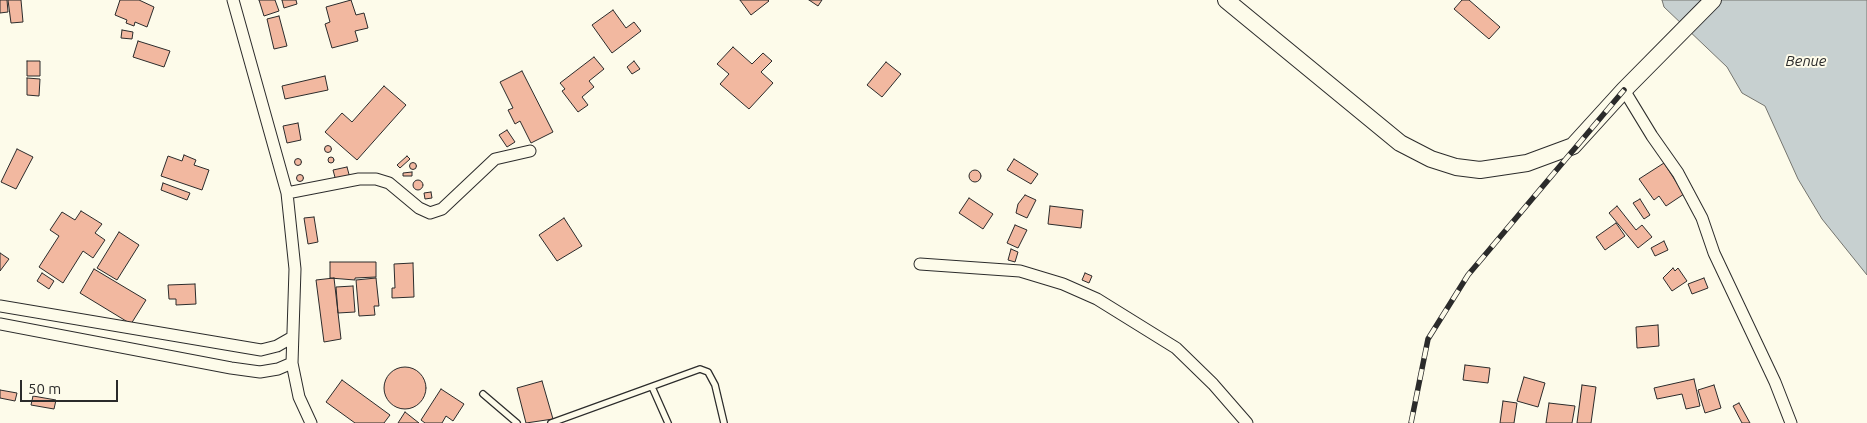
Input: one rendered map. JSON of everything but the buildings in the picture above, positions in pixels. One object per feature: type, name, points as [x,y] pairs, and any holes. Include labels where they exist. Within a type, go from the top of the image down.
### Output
[{"type":"main road","points":[[1226,0],[1400,143],[1432,159],[1456,167],[1480,170],[1526,164],[1574,146],[1624,90],[1713,0]]},
{"type":"street","points":[[233,0],[287,193],[295,269],[291,338],[292,363],[299,398],[311,423]]},
{"type":"street","points":[[1624,90],[1652,136],[1678,173],[1702,218],[1714,253],[1791,423]]},
{"type":"street","points":[[287,193],[359,179],[376,179],[389,183],[419,208],[430,212],[442,209],[495,159],[530,151]]},
{"type":"street","points":[[920,264],[1020,271],[1063,284],[1097,298],[1176,348],[1213,384],[1247,423]]},
{"type":"street","points":[[0,306],[261,350],[277,346],[291,338]]},
{"type":"street","points":[[58,334],[61,317]]},
{"type":"street","points":[[0,324],[260,372],[278,369],[292,363]]},
{"type":"lane","points":[[550,423],[700,369],[708,372],[715,385],[724,423]]},
{"type":"lane","points":[[652,387],[668,423]]},
{"type":"lane","points":[[483,394],[518,423]]},
{"type":"water","name":"Benue","points":[[1662,0],[1867,0],[1867,275],[1822,219],[1798,179],[1765,106],[1742,93],[1727,67],[1664,7]]},
{"type":"railway","points":[[1411,423],[1428,339],[1468,275],[1624,90]]}]
